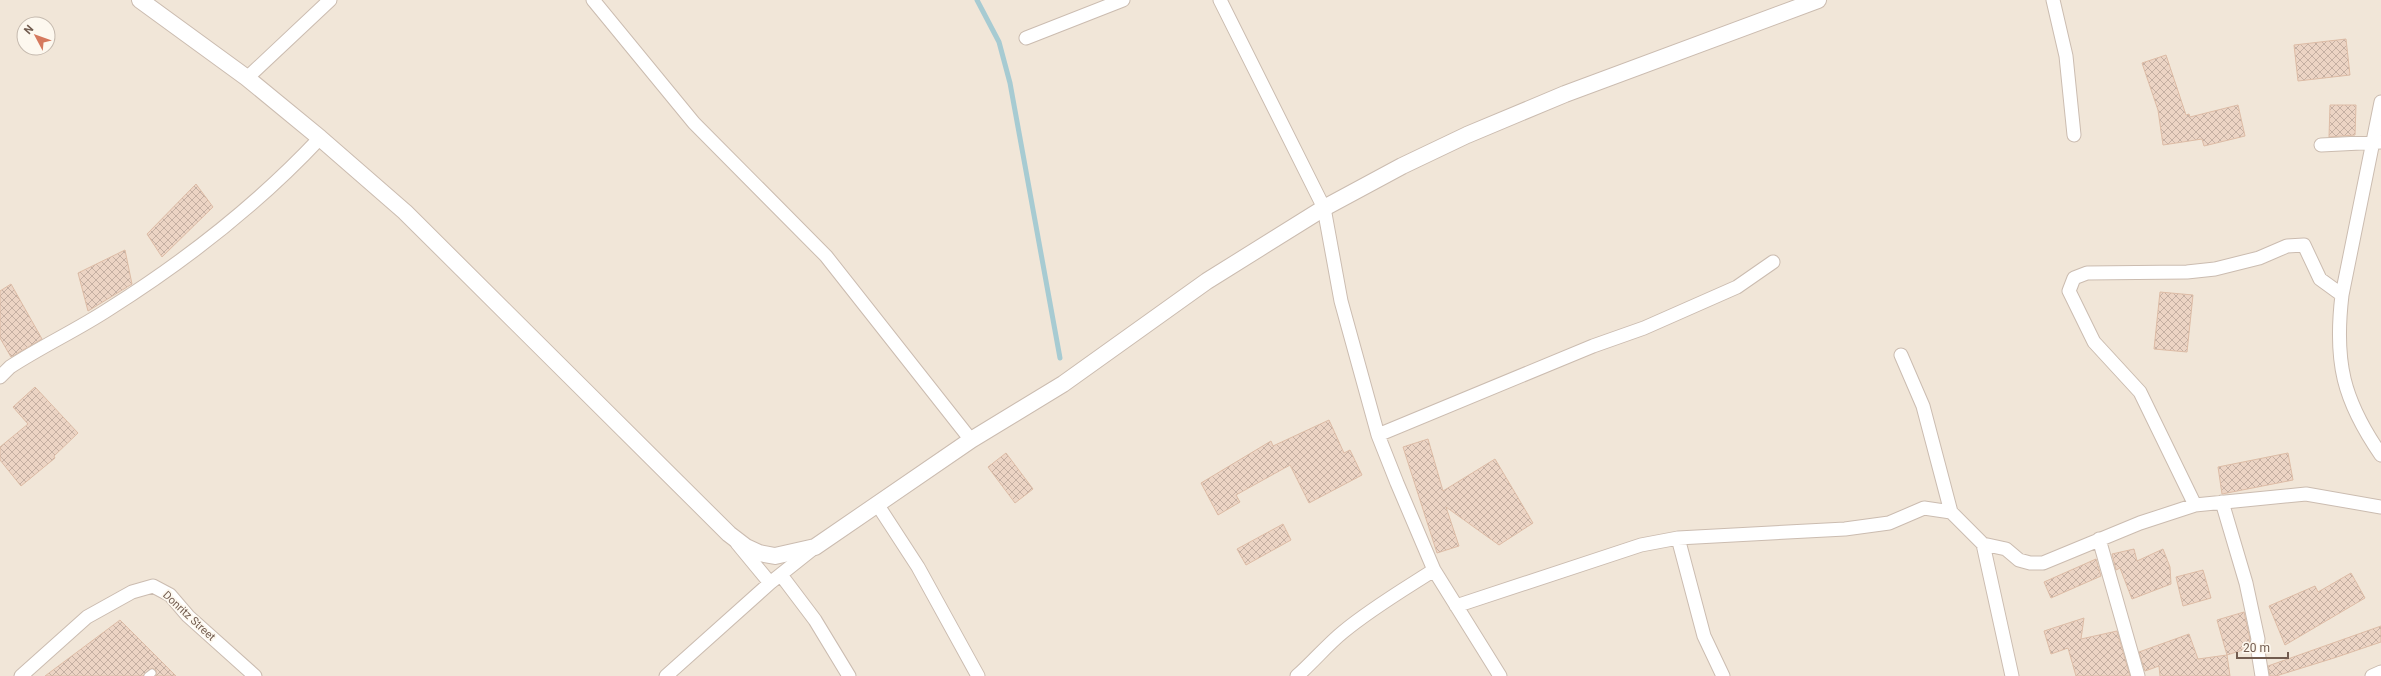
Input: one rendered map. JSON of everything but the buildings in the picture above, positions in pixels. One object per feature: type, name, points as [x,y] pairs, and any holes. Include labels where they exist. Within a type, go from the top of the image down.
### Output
[{"type":"street","points":[[140,0],[248,78],[405,212],[729,534],[770,583]]},
{"type":"street","points":[[248,78],[330,0]]},
{"type":"street","points":[[592,0],[694,123],[826,256],[971,440]]},
{"type":"street","points":[[1026,38],[1123,0]]},
{"type":"street","points":[[1220,0],[1324,208],[1341,301],[1378,435],[1434,570],[1500,676]]},
{"type":"street","points":[[666,676],[770,583],[782,575],[815,547],[971,440],[1063,384],[1208,281],[1324,208],[1402,166],[1467,135],[1580,89],[1818,0]]},
{"type":"street","points":[[2053,0],[2066,56],[2074,135]]},
{"type":"street","points":[[2381,102],[2377,143],[2342,295],[2338,327],[2339,354],[2345,389],[2381,455]]},
{"type":"street","points":[[0,377],[16,363],[108,310],[166,270],[286,174],[320,138]]},
{"type":"street","points":[[2320,145],[2377,143]]},
{"type":"street","points":[[2195,505],[2140,392],[2094,342],[2086,328],[2069,291],[2074,278],[2087,273],[2187,272],[2215,268],[2259,258],[2297,244],[2304,245],[2308,251],[2320,279],[2342,295]]},
{"type":"street","points":[[1378,435],[1586,349],[1644,328],[1737,288],[1772,262]]},
{"type":"street","points":[[1901,355],[1923,406],[1951,512],[1983,544],[2012,676]]},
{"type":"street","points":[[1983,544],[2006,549],[2019,560],[2030,563],[2043,563],[2099,539],[2195,505],[2306,494],[2381,507]]},
{"type":"street","points":[[2222,502],[2246,583],[2258,639],[2257,645],[2262,676]]},
{"type":"street","points":[[877,504],[918,567],[978,676]]},
{"type":"street","points":[[1456,606],[1640,545],[1678,538],[1845,529],[1888,523],[1924,508],[1951,512]]},
{"type":"street","points":[[729,534],[746,548],[759,553],[775,556],[815,547]]},
{"type":"street","points":[[1678,538],[1704,636],[1723,676]]},
{"type":"street","points":[[2099,539],[2138,676]]},
{"type":"street","points":[[1297,676],[1318,658],[1342,633],[1372,610],[1434,570]]},
{"type":"street","points":[[782,575],[815,620],[849,676]]},
{"type":"street","name":"Donritz Street","points":[[21,676],[87,617],[132,592],[154,586],[170,594],[188,616],[255,676]]},
{"type":"street","points":[[2372,676],[2381,672]]},
{"type":"shaded area","points":[[0,0],[2381,0],[2381,676],[0,676]]},
{"type":"waterway","points":[[977,0],[999,42],[1010,83],[1060,358]]}]
